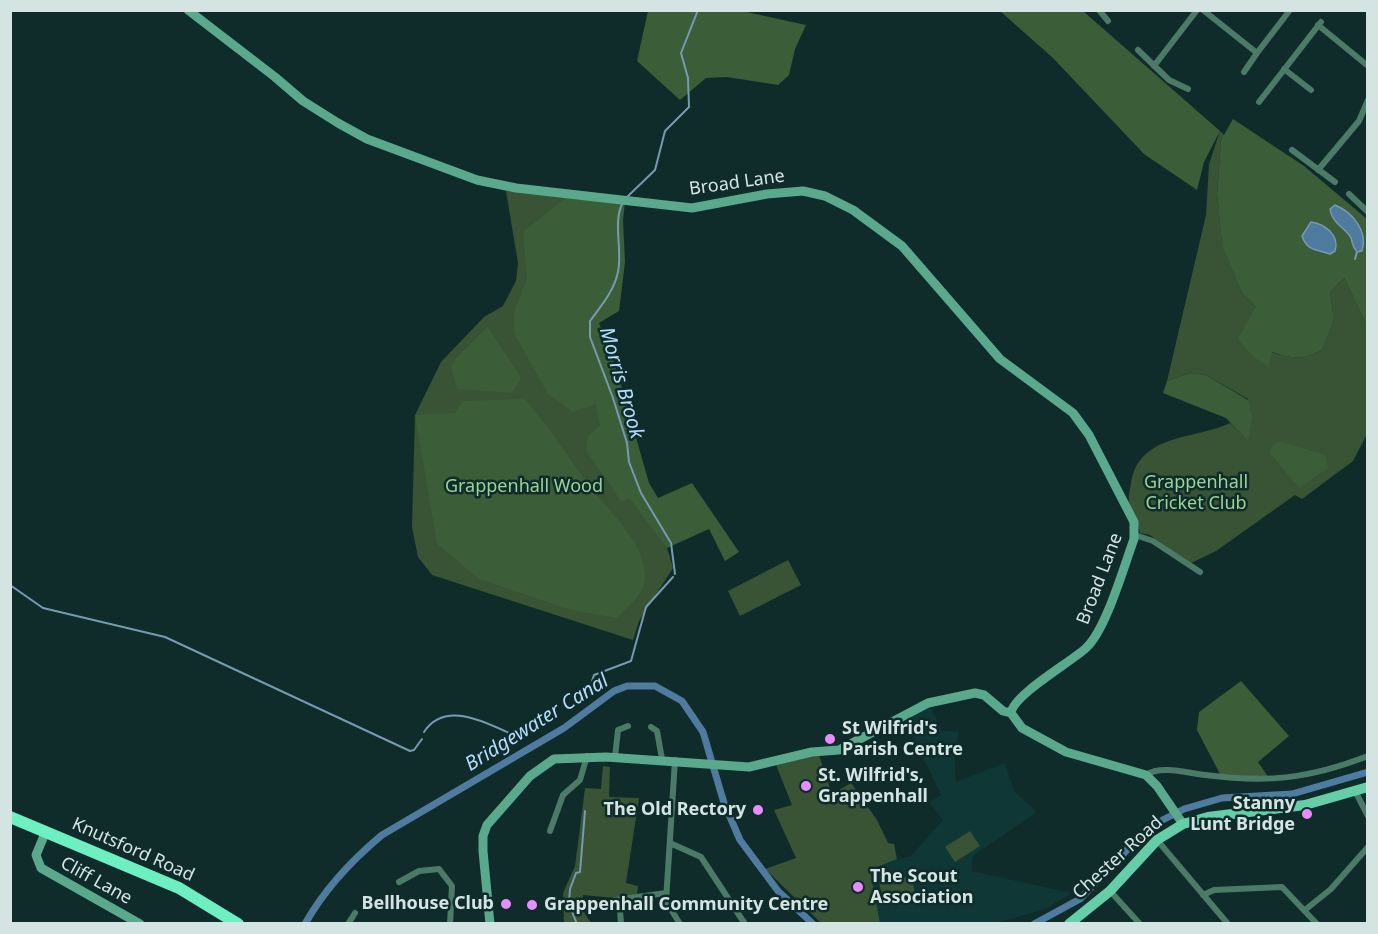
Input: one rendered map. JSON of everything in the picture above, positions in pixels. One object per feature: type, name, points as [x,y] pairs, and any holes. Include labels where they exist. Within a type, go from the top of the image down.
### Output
[{"type":"highway","name":"Knutsford Road","points":[[10,817],[179,888],[237,924]]},
{"type":"main road","name":"Chester Road","points":[[1069,924],[1110,891],[1157,840],[1180,820],[1305,805],[1368,787]]},
{"type":"street","name":"Broad Lane","points":[[188,10],[303,101],[367,139],[491,183],[692,208],[767,194],[803,191],[836,201],[868,219],[892,237],[921,266],[1000,359],[1073,413],[1089,435],[1132,517],[1136,535],[1093,641],[1016,701],[1011,713]]},
{"type":"street","points":[[1154,66],[1197,10]]},
{"type":"street","points":[[1203,10],[1257,52]]},
{"type":"street","points":[[1244,72],[1290,10]]},
{"type":"street","points":[[1102,12],[1108,21]]},
{"type":"street","points":[[1259,102],[1319,24],[1365,64],[1368,55]]},
{"type":"street","points":[[1138,50],[1169,80],[1188,89]]},
{"type":"street","points":[[1284,69],[1311,90]]},
{"type":"street","points":[[1318,170],[1359,121],[1368,100]]},
{"type":"street","points":[[1292,150],[1335,182]]},
{"type":"street","points":[[1349,194],[1368,212]]},
{"type":"street","points":[[1136,535],[1153,542],[1200,572]]},
{"type":"street","points":[[490,924],[483,851],[483,836],[487,825],[540,767],[554,759],[587,756],[755,766],[812,752],[839,750],[928,703],[975,693],[984,695],[1004,711],[1011,713],[1022,728],[1066,752],[1146,775],[1157,786],[1180,820]]},
{"type":"street","points":[[615,757],[618,730],[628,726]]},
{"type":"street","points":[[651,727],[657,731],[662,759]]},
{"type":"street","points":[[550,831],[563,795],[580,780],[587,756]]},
{"type":"street","points":[[1146,775],[1161,771],[1239,780],[1304,777],[1368,756]]},
{"type":"street","points":[[675,760],[666,901],[680,924]]},
{"type":"street","points":[[1355,791],[1368,816]]},
{"type":"street","name":"Cliff Lane","points":[[46,831],[36,855],[40,868],[140,924]]},
{"type":"street","points":[[1157,840],[1228,924]]},
{"type":"street","points":[[670,843],[701,857],[745,924]]},
{"type":"street","points":[[1305,910],[1331,889],[1368,847]]},
{"type":"street","points":[[399,882],[419,871],[439,869],[452,886],[450,924]]},
{"type":"street","points":[[1203,895],[1214,890],[1274,885],[1288,890],[1317,924]]},
{"type":"street","points":[[1110,891],[1140,924]]},
{"type":"street","points":[[621,924],[620,910],[615,900],[666,893]]},
{"type":"street","points":[[348,924],[355,914]]},
{"type":"shaded area","points":[[1335,205],[1342,208],[1358,224],[1363,237],[1362,251],[1355,250],[1351,238],[1333,218],[1330,209]]},
{"type":"shaded area","points":[[1311,222],[1330,231],[1335,240],[1335,251],[1330,254],[1313,249],[1304,241],[1302,236]]},
{"type":"shaded area","points":[[930,705],[942,731],[959,732],[954,752],[956,782],[1005,763],[1014,791],[1037,812],[973,856],[971,871],[1072,893],[1045,909],[996,923],[880,923],[870,870],[911,856],[943,820],[929,802],[941,795],[904,717]]},
{"type":"green space","points":[[648,11],[742,11],[806,25],[795,49],[789,75],[778,85],[727,77],[706,78],[680,100],[637,61]]},
{"type":"green space","points":[[1000,11],[1083,11],[1220,131],[1204,162],[1197,190],[1144,154],[1053,58]]},
{"type":"green space","points":[[1233,119],[1304,166],[1367,219],[1367,326],[1344,278],[1330,292],[1334,320],[1322,350],[1309,356],[1297,357],[1272,352],[1269,367],[1252,356],[1238,339],[1256,307],[1242,293],[1222,246],[1217,194],[1221,140]]},
{"type":"green space","name":"Grappenhall Cricket Club","points":[[1220,131],[1225,136],[1221,140],[1217,194],[1222,245],[1242,293],[1256,307],[1269,366],[1271,352],[1297,357],[1309,356],[1322,350],[1334,320],[1330,292],[1344,278],[1367,326],[1367,434],[1353,461],[1302,499],[1295,495],[1216,551],[1191,563],[1150,535],[1140,533],[1129,498],[1136,467],[1144,455],[1156,447],[1230,423],[1248,440],[1248,399],[1206,375],[1190,373],[1167,381],[1206,215],[1209,164]]},
{"type":"green space","name":"Grappenhall Wood","points":[[506,191],[568,196],[619,412],[640,483],[673,568],[639,621],[633,640],[432,575],[418,557],[412,527],[415,415],[441,362],[484,317],[503,306],[516,281],[518,263]]},
{"type":"green space","points":[[568,196],[625,202],[623,220],[625,262],[619,311],[599,323],[616,367],[649,483],[658,498],[692,483],[739,552],[725,561],[709,529],[667,548],[630,499],[621,501],[586,450],[588,436],[600,426],[596,404],[573,412],[548,394],[514,333],[514,312],[527,278],[523,232]]},
{"type":"green space","points":[[488,327],[521,378],[512,393],[457,389],[451,367],[456,358]]},
{"type":"green space","points":[[1190,373],[1206,375],[1248,400],[1252,417],[1248,441],[1226,418],[1163,393],[1167,381]]},
{"type":"green space","points":[[525,399],[591,488],[624,527],[638,549],[645,580],[636,598],[617,618],[571,610],[479,579],[437,544],[415,415],[455,413],[462,401]]},
{"type":"green space","points":[[1282,442],[1325,455],[1328,468],[1299,488],[1269,452],[1275,443]]},
{"type":"green space","points":[[788,560],[801,585],[740,616],[728,591]]},
{"type":"green space","points":[[1241,681],[1289,736],[1258,762],[1269,778],[1220,774],[1197,730],[1199,712]]},
{"type":"green space","points":[[819,755],[832,794],[851,783],[877,820],[888,843],[894,844],[897,859],[870,870],[880,923],[821,923],[765,869],[796,858],[774,810],[792,805],[776,765]]},
{"type":"green space","points":[[603,766],[610,767],[609,797],[639,798],[626,883],[638,886],[637,894],[614,898],[583,895],[584,912],[591,923],[564,924],[563,893],[575,866],[585,788],[601,789]]},
{"type":"green space","points":[[970,831],[980,846],[955,862],[945,847]]},
{"type":"green space","points":[[912,876],[915,895],[883,901],[879,882]]},
{"type":"waterway","name":"Morris Brook","points":[[626,198],[655,170],[665,131],[689,107],[688,78],[681,53],[698,10]]},
{"type":"waterway","name":"Morris Brook","points":[[623,202],[618,219],[618,272],[610,292],[590,321],[590,337],[613,398],[627,443],[629,462],[641,493],[671,543],[675,574]]},
{"type":"waterway","points":[[1355,259],[1357,252]]},
{"type":"waterway","name":"Morris Brook","points":[[595,686],[592,681],[594,675],[631,661],[646,607],[673,577]]},
{"type":"waterway","points":[[10,585],[43,608],[165,637],[410,751],[414,750],[422,739]]},
{"type":"waterway","name":"Bridgewater Canal","points":[[305,924],[339,876],[382,835],[564,728],[614,691],[627,686],[655,686],[682,701],[703,732],[724,803],[740,840],[778,891],[813,924]]},
{"type":"waterway","points":[[424,732],[434,722],[445,717],[458,716],[485,722],[522,739]]},
{"type":"waterway","name":"Bridgewater Canal","points":[[1034,924],[1080,899],[1149,827],[1184,809],[1222,798],[1292,794],[1368,772]]},
{"type":"waterway","points":[[577,924],[569,904],[570,889],[576,873],[580,872],[585,811]]},
{"type":"place","name":"St Wilfrid's Parish Centre","points":[[830,739]]},
{"type":"place","name":"St. Wilfrid's, Grappenhall","points":[[806,786]]},
{"type":"place","name":"The Old Rectory","points":[[758,810]]},
{"type":"place","name":"Stanny Lunt Bridge","points":[[1307,814]]},
{"type":"place","name":"The Scout Association","points":[[858,887]]},
{"type":"place","name":"Bellhouse Club","points":[[506,904]]},
{"type":"place","name":"Grappenhall Community Centre","points":[[532,905]]}]
